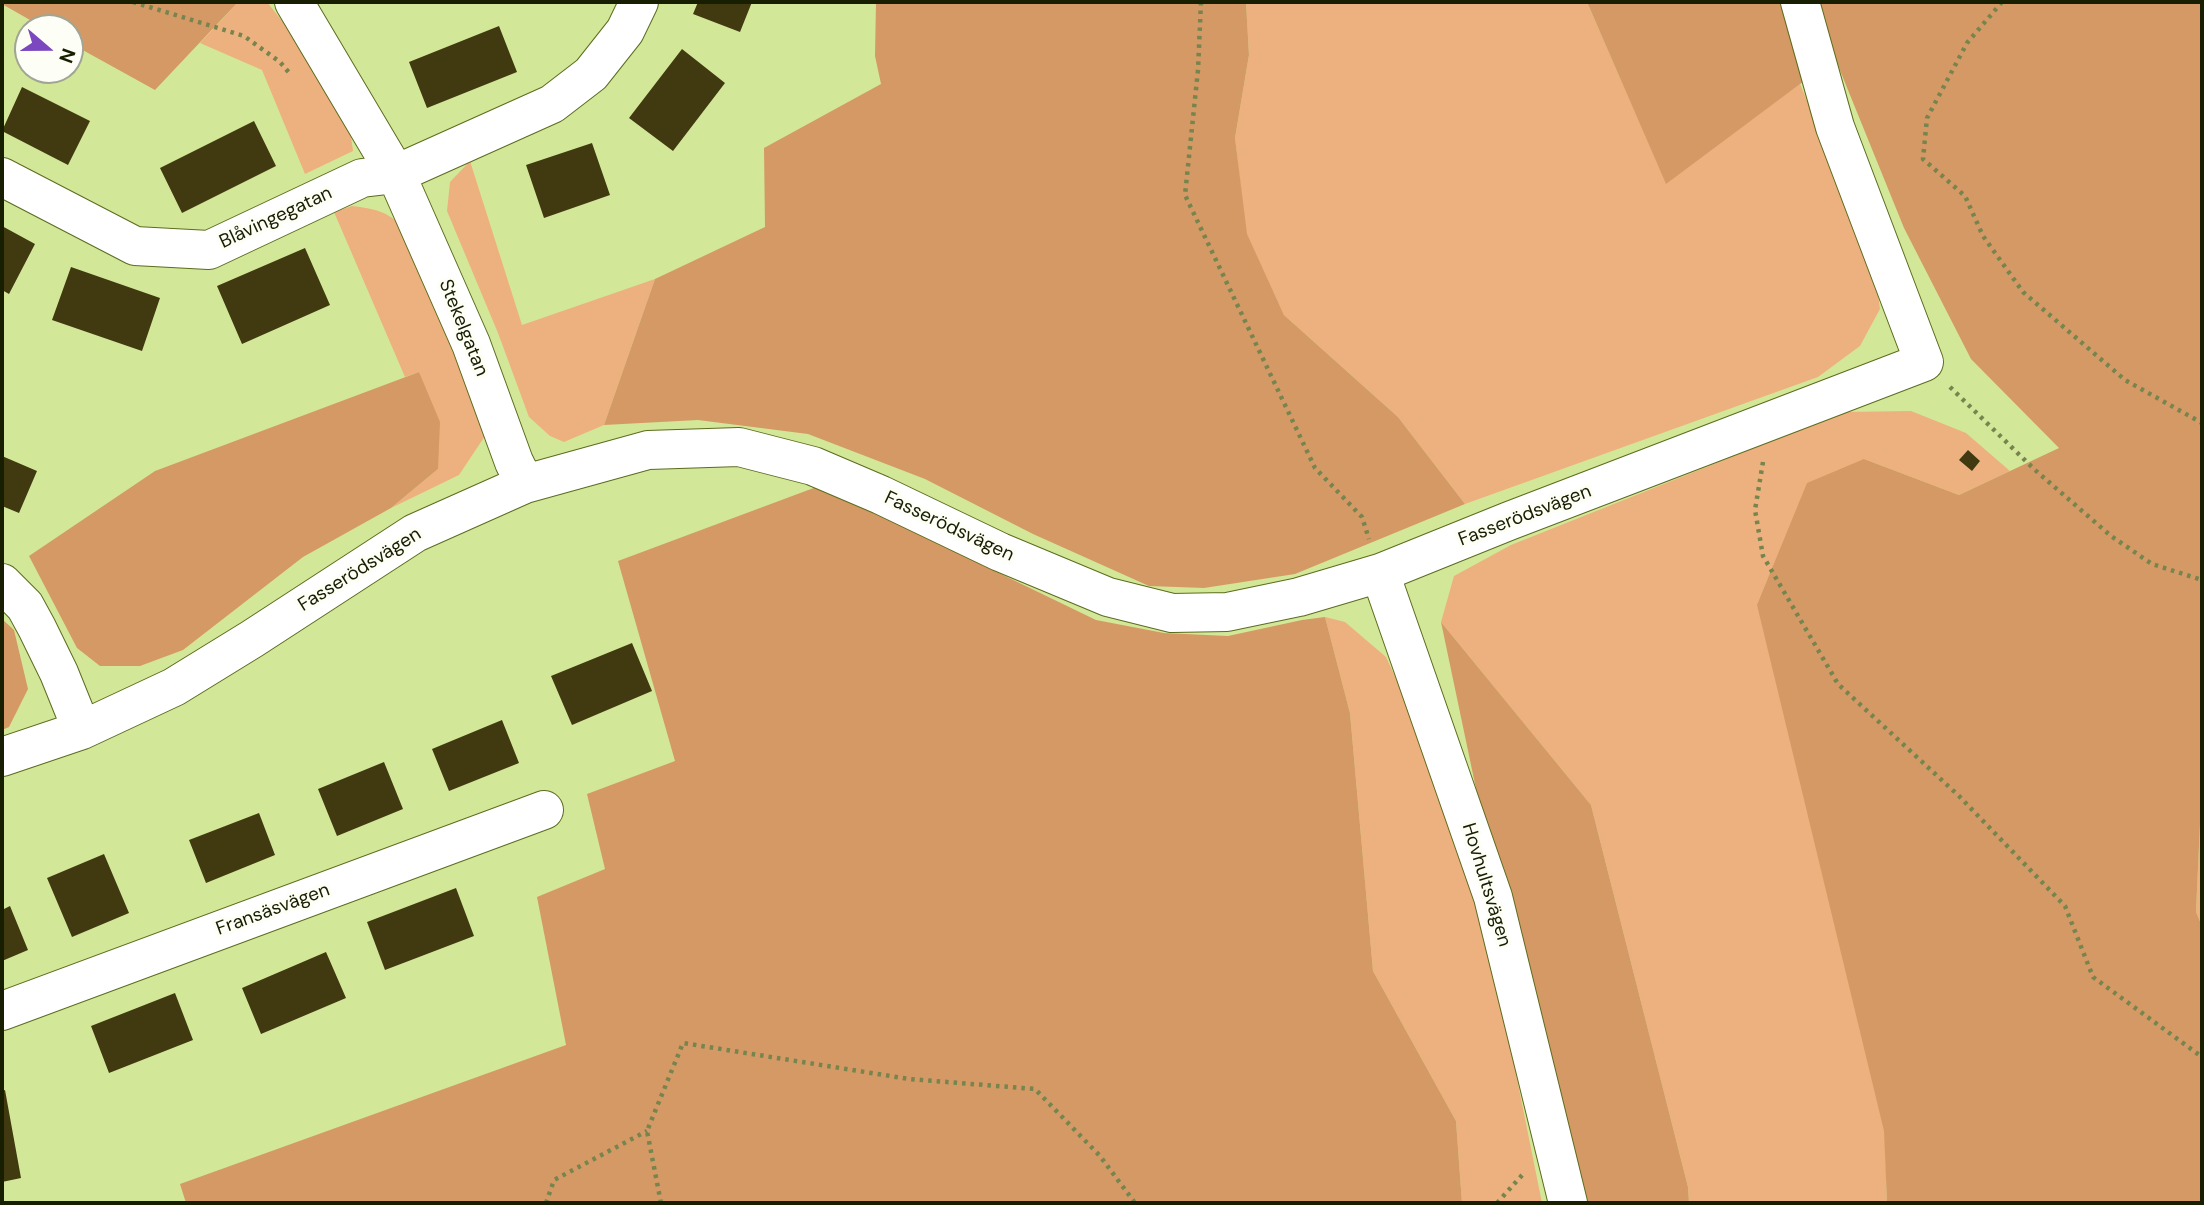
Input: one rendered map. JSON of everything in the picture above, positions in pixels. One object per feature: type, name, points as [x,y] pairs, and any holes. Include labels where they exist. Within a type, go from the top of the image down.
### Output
[{"type":"street","name":"Stekelgatan","points":[[294,2],[396,174],[471,344],[514,462],[525,484]]},
{"type":"street","points":[[396,174],[552,104],[591,74],[625,31],[639,2]]},
{"type":"street","points":[[1800,2],[1835,127],[1924,362]]},
{"type":"street","name":"Blåvingegatan","points":[[2,177],[135,246],[209,250],[362,178],[396,174]]},
{"type":"street","name":"Fasserödsvägen","points":[[2,757],[82,730],[174,687],[415,533],[525,484],[648,450],[739,447],[813,466],[1000,552],[1096,592],[1172,613],[1227,612],[1299,597],[1380,573],[1924,362]]},
{"type":"street","name":"Hovhultsvägen","points":[[1380,573],[1493,897],[1567,1203]]},
{"type":"street","points":[[2,583],[24,606],[37,628],[82,730]]},
{"type":"street","name":"Fransäsvägen","points":[[2,1011],[544,810]]},
{"type":"path","points":[[133,2],[244,36],[280,62],[296,82]]},
{"type":"path","points":[[1201,2],[1198,70],[1185,195],[1315,468],[1362,517],[1380,573]]},
{"type":"path","points":[[2002,2],[1967,43],[1927,118],[1923,159],[1965,196],[1983,236],[2023,292],[2125,380],[2202,423]]},
{"type":"path","points":[[1924,362],[2035,470],[2111,536],[2152,564],[2202,580]]},
{"type":"path","points":[[1770,423],[1755,510],[1763,556],[1838,684],[1959,796],[2065,906],[2093,977],[2202,1057]]},
{"type":"path","points":[[661,1203],[647,1131],[683,1043],[909,1079],[1035,1089],[1100,1156],[1135,1203]]},
{"type":"path","points":[[546,1203],[554,1180],[647,1131]]},
{"type":"shaded area","points":[[238,2],[267,2],[295,37],[348,114],[353,151],[305,174],[262,70],[200,43]]},
{"type":"shaded area","points":[[238,2],[155,90],[84,51],[84,14],[20,14],[2,4]]},
{"type":"shaded area","points":[[876,2],[1246,2],[1249,55],[1235,138],[1247,234],[1284,315],[1398,417],[1465,504],[1295,574],[1204,588],[1149,586],[1033,534],[925,479],[808,434],[698,420],[604,425],[655,279],[765,227],[764,148],[881,84],[875,56]]},
{"type":"shaded area","points":[[1246,2],[1587,2],[1666,183],[1800,84],[1873,257],[1880,309],[1860,346],[1818,377],[1465,504],[1398,417],[1284,315],[1246,234],[1235,138],[1249,55]]},
{"type":"shaded area","points":[[1587,2],[2202,2],[2202,780],[2196,912],[2202,926],[2202,1203],[1887,1203],[1884,1131],[1757,605],[1807,483],[1864,459],[1959,495],[2059,448],[1971,359],[1904,228],[1835,58],[1666,184]]},
{"type":"shaded area","points":[[470,161],[522,325],[655,279],[604,425],[564,442],[550,436],[529,417],[498,333],[447,211],[450,182]]},
{"type":"shaded area","points":[[352,206],[380,212],[392,217],[403,227],[485,436],[459,475],[391,508],[438,469],[419,372],[405,377],[334,212]]},
{"type":"shaded area","points":[[419,372],[440,422],[438,469],[391,508],[303,557],[183,650],[140,666],[100,666],[77,648],[29,556],[155,471]]},
{"type":"shaded area","points":[[1911,411],[1966,433],[2010,471],[1959,495],[1864,459],[1887,1203],[1689,1203],[1688,1187],[1591,805],[1441,622],[1454,576],[1511,545],[1844,412]]},
{"type":"shaded area","points":[[819,486],[1096,620],[1164,633],[1228,636],[1325,617],[1350,713],[1373,971],[1456,1121],[1462,1203],[186,1203],[180,1184],[566,1045],[537,897],[605,869],[587,794],[675,761],[618,561]]},
{"type":"shaded area","points":[[1325,617],[1345,622],[1386,657],[1428,747],[1464,851],[1513,1059],[1542,1203],[1462,1203],[1456,1121],[1373,971],[1350,713]]},
{"type":"shaded area","points":[[2,619],[14,630],[28,689],[9,727],[2,730]]},
{"type":"shaded area","points":[[1441,622],[1591,805],[1688,1187],[1689,1203],[1583,1203],[1479,803]]},
{"type":"shaded area","points":[[2202,780],[2202,926],[2196,912]]},
{"type":"building","points":[[698,2],[752,2],[740,32],[693,14]]},
{"type":"building","points":[[499,26],[517,72],[427,108],[409,62]]},
{"type":"building","points":[[682,49],[725,83],[673,151],[629,118]]},
{"type":"building","points":[[22,87],[90,121],[68,165],[2,131]]},
{"type":"building","points":[[254,121],[276,166],[182,213],[160,168]]},
{"type":"building","points":[[592,143],[610,195],[544,218],[526,165]]},
{"type":"building","points":[[2,226],[35,244],[9,294],[2,290]]},
{"type":"building","points":[[305,248],[330,305],[242,344],[217,286]]},
{"type":"building","points":[[71,267],[160,298],[142,351],[52,320]]},
{"type":"building","points":[[1968,450],[1980,461],[1972,471],[1959,460]]},
{"type":"building","points":[[2,456],[37,471],[19,513],[2,506]]},
{"type":"building","points":[[632,643],[652,691],[572,725],[551,676]]},
{"type":"building","points":[[502,720],[519,763],[449,791],[432,749]]},
{"type":"building","points":[[384,762],[403,809],[337,836],[318,789]]},
{"type":"building","points":[[259,813],[275,855],[206,883],[189,840]]},
{"type":"building","points":[[104,854],[129,913],[72,937],[47,878]]},
{"type":"building","points":[[456,888],[474,936],[385,970],[367,922]]},
{"type":"building","points":[[10,906],[28,950],[2,961],[2,910]]},
{"type":"building","points":[[326,952],[346,998],[261,1034],[242,988]]},
{"type":"building","points":[[175,993],[193,1040],[109,1073],[91,1026]]},
{"type":"building","points":[[5,1090],[21,1178],[2,1182],[2,1091]]}]
